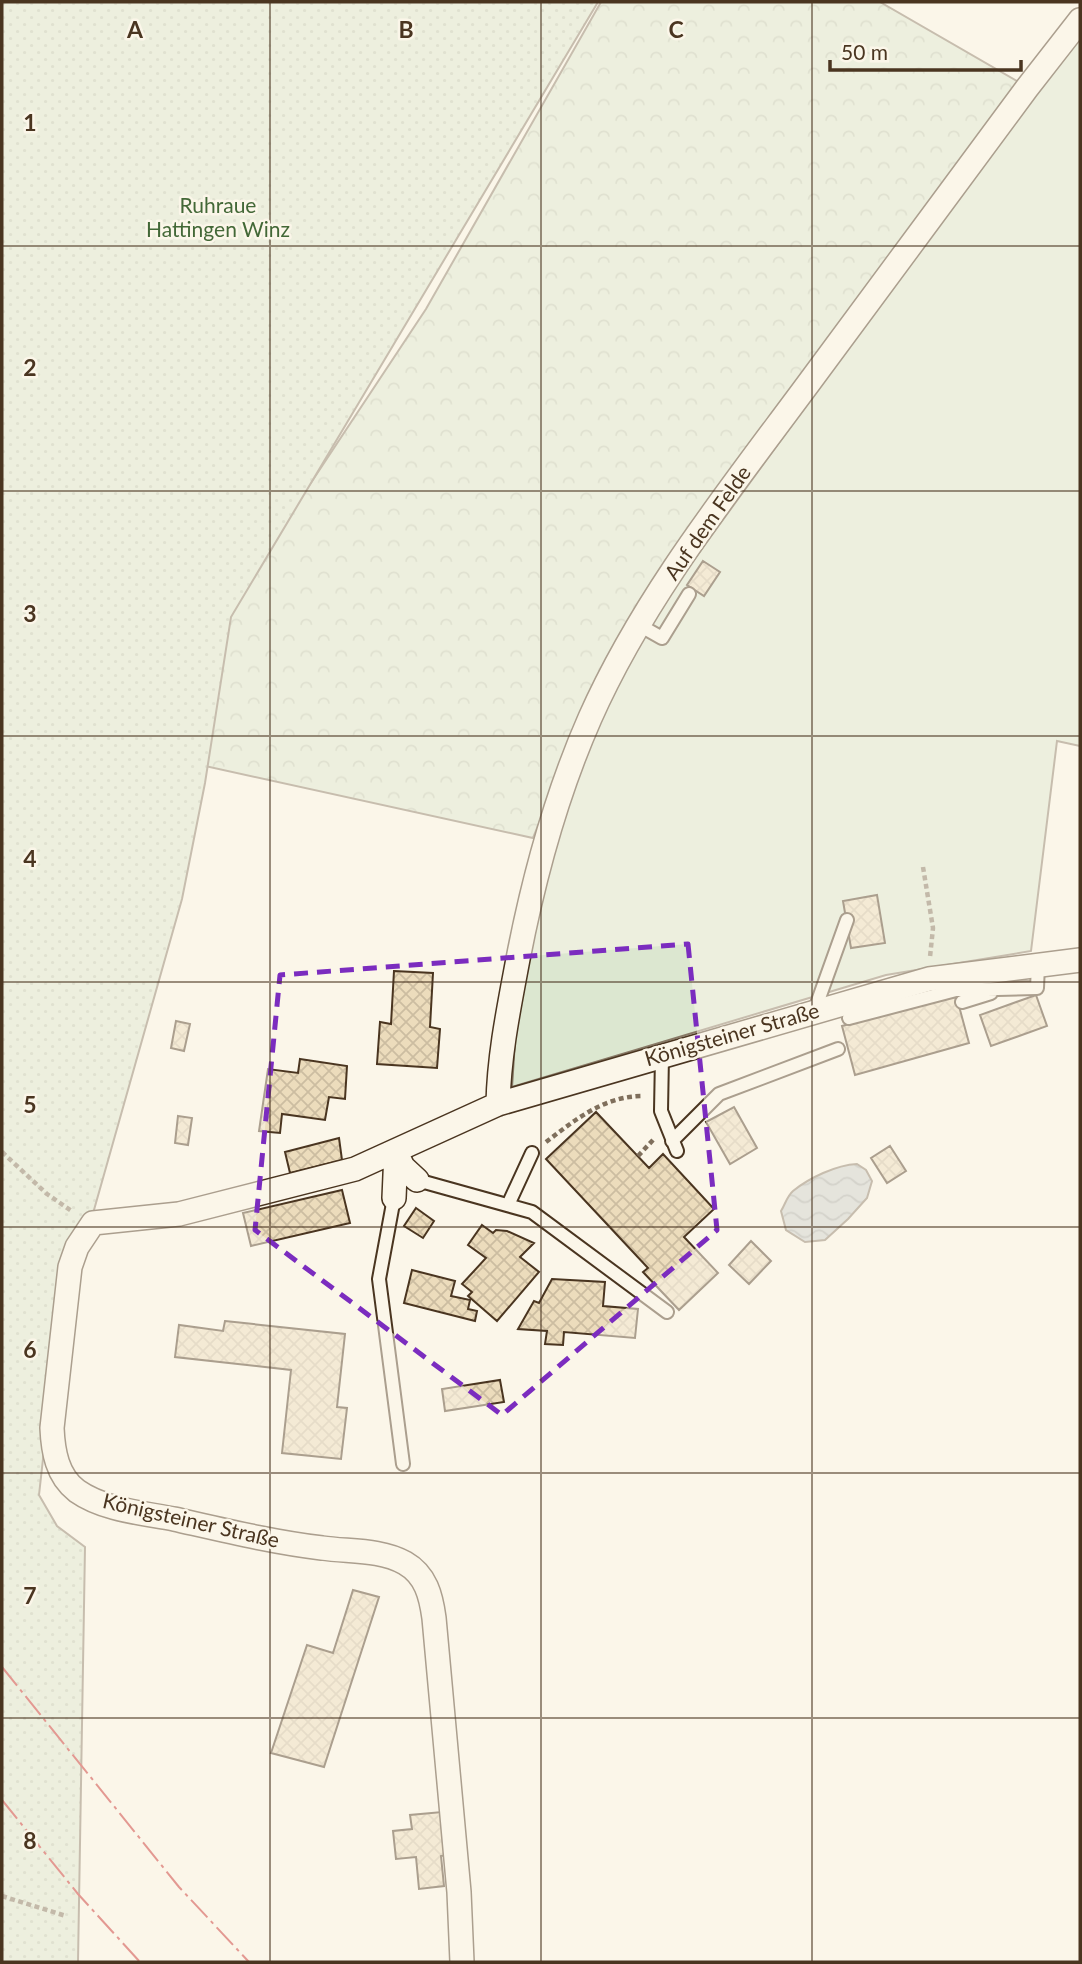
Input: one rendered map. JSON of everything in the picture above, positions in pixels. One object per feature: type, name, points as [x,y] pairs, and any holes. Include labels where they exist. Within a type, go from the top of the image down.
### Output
[{"type":"street","name":"Auf dem Felde","points":[[498,1104],[501,1056],[516,968],[528,904],[552,815],[590,717],[639,625],[708,520],[1080,20]]},
{"type":"street","name":"Königsteiner Straße","points":[[462,1962],[459,1892],[432,1603],[428,1590],[417,1572],[406,1563],[379,1553],[283,1542],[104,1504],[77,1490],[60,1469],[52,1443],[70,1267],[77,1247],[93,1223],[179,1214],[355,1169],[498,1104],[929,979],[1080,960]]},
{"type":"street","points":[[396,1152],[410,1176],[417,1181]]},
{"type":"street","points":[[394,1198],[396,1152]]},
{"type":"lane","points":[[639,625],[662,638],[690,594]]},
{"type":"lane","points":[[814,1012],[846,920]]},
{"type":"lane","points":[[849,1018],[956,990],[1037,988],[1038,965]]},
{"type":"lane","points":[[962,1002],[1004,989]]},
{"type":"lane","points":[[662,1056],[663,1121],[675,1146],[719,1094],[838,1049]]},
{"type":"lane","points":[[508,1205],[532,1153]]},
{"type":"lane","points":[[417,1181],[532,1212],[667,1312]]},
{"type":"lane","points":[[394,1198],[379,1279],[403,1464]]},
{"type":"path","points":[[923,867],[933,928],[929,979]]},
{"type":"path","points":[[532,1153],[586,1111],[627,1096],[661,1096]]},
{"type":"path","points":[[2,1152],[47,1194],[82,1218]]},
{"type":"path","points":[[2,1896],[66,1916]]},
{"type":"highlighted area","points":[[688,944],[717,1230],[502,1415],[255,1230],[280,975]]},
{"type":"green space","name":"Ruhraue Hattingen Winz","points":[[2,2],[598,2],[231,617],[205,783],[182,899],[92,1217],[47,1423],[39,1495],[57,1526],[85,1547],[78,1962],[2,1962]]},
{"type":"green space","points":[[601,2],[880,2],[1022,84],[582,719],[533,838],[205,766],[230,605],[426,309]]},
{"type":"green space","points":[[1080,34],[1080,746],[1057,741],[1031,951],[886,975],[512,1087],[518,995],[558,810],[601,715],[653,616]]},
{"type":"water","points":[[857,1164],[866,1170],[872,1181],[867,1198],[848,1219],[825,1240],[805,1242],[786,1230],[781,1211],[793,1191],[823,1173]]},
{"type":"building","points":[[703,561],[720,572],[704,596],[687,585]]},
{"type":"building","points":[[877,895],[885,943],[851,948],[843,901]]},
{"type":"building","points":[[394,971],[433,973],[430,1027],[440,1029],[437,1068],[377,1064],[380,1022],[391,1024]]},
{"type":"building","points":[[956,995],[969,1043],[855,1075],[842,1026]]},
{"type":"building","points":[[1036,995],[1047,1026],[991,1046],[980,1015]]},
{"type":"building","points":[[176,1021],[190,1024],[184,1051],[171,1048]]},
{"type":"building","points":[[300,1059],[347,1066],[345,1099],[329,1097],[325,1120],[282,1114],[280,1133],[259,1131],[268,1069],[298,1073]]},
{"type":"building","points":[[734,1107],[757,1148],[730,1164],[706,1122]]},
{"type":"building","points":[[596,1112],[649,1168],[663,1154],[714,1209],[684,1237],[718,1273],[679,1310],[643,1272],[648,1268],[546,1159]]},
{"type":"building","points":[[178,1116],[192,1118],[188,1145],[175,1143]]},
{"type":"building","points":[[339,1138],[342,1160],[290,1173],[285,1152]]},
{"type":"building","points":[[890,1146],[906,1171],[887,1183],[871,1158]]},
{"type":"building","points":[[342,1190],[350,1223],[251,1246],[243,1213]]},
{"type":"building","points":[[416,1208],[434,1221],[423,1238],[404,1226]]},
{"type":"building","points":[[482,1225],[493,1233],[496,1230],[507,1231],[534,1243],[520,1257],[539,1272],[497,1321],[468,1296],[472,1292],[462,1284],[486,1258],[468,1245]]},
{"type":"building","points":[[751,1241],[771,1261],[749,1284],[729,1265]]},
{"type":"building","points":[[412,1270],[455,1281],[451,1296],[470,1300],[468,1309],[477,1311],[475,1321],[404,1303]]},
{"type":"building","points":[[552,1279],[605,1282],[603,1306],[638,1309],[635,1338],[564,1332],[563,1345],[545,1344],[547,1331],[518,1329],[534,1301],[539,1303]]},
{"type":"building","points":[[225,1321],[345,1334],[337,1407],[347,1408],[341,1459],[282,1453],[291,1370],[175,1357],[179,1325],[223,1331]]},
{"type":"building","points":[[500,1380],[504,1402],[445,1411],[442,1389]]},
{"type":"building","points":[[353,1590],[379,1597],[324,1767],[271,1753],[307,1645],[333,1653]]},
{"type":"building","points":[[442,1812],[447,1855],[441,1856],[444,1886],[419,1889],[416,1857],[396,1859],[393,1831],[412,1829],[410,1815]]},
{"type":"power","points":[[2,1667],[179,1887],[249,1962]]},
{"type":"power","points":[[2,1800],[78,1894],[140,1962]]}]
